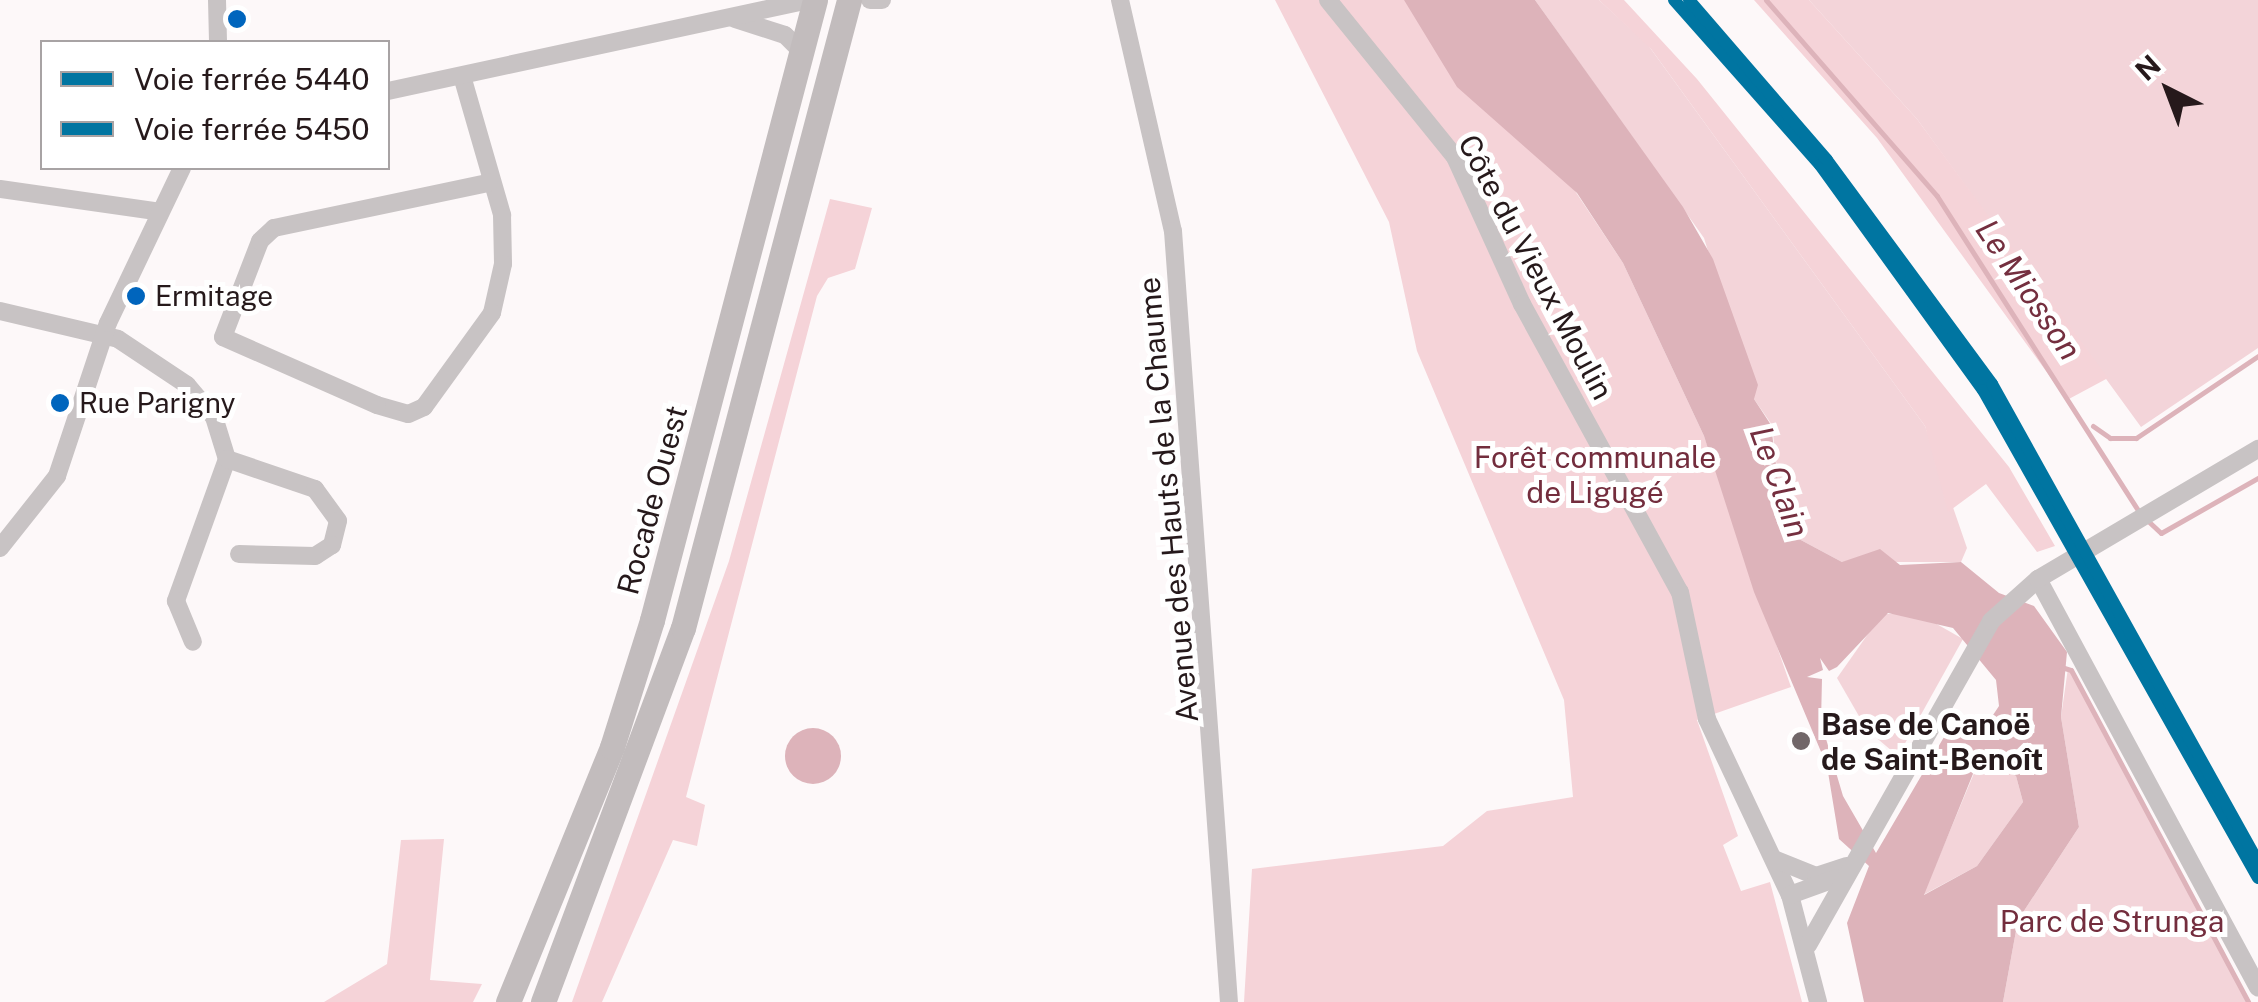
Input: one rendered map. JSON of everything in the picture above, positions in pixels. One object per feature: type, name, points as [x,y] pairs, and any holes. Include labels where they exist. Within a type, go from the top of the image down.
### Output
[{"type":"main road","name":"Rocade Ouest","points":[[508,1002],[612,747],[652,620],[802,52],[812,0]]},
{"type":"main road","points":[[543,1002],[683,628],[849,0]]},
{"type":"street","points":[[217,0],[218,40]]},
{"type":"street","points":[[390,90],[812,0]]},
{"type":"street","points":[[870,0],[882,0]]},
{"type":"street","name":"Avenue des Hauts de la Chaume","points":[[1120,0],[1173,231],[1229,1002]]},
{"type":"street","name":"Côte du Vieux Moulin","points":[[1328,0],[1454,157],[1522,304],[1680,592],[1707,719],[1790,895],[1818,1002]]},
{"type":"street","points":[[734,19],[784,36],[802,52]]},
{"type":"street","points":[[462,76],[488,183],[504,230],[492,313],[424,407],[408,414],[376,405],[224,337],[260,241],[285,222],[488,183]]},
{"type":"street","points":[[0,548],[57,476],[105,334],[173,170]]},
{"type":"street","points":[[159,203],[181,170]]},
{"type":"street","points":[[0,188],[159,203]]},
{"type":"street","points":[[0,311],[105,334],[201,400],[227,460],[176,601],[194,642]]},
{"type":"street","points":[[1807,950],[1847,866],[1960,663],[2030,584],[2258,450]]},
{"type":"street","points":[[227,460],[315,488],[338,521],[332,546],[315,556],[239,554]]},
{"type":"street","points":[[2030,584],[2258,988]]},
{"type":"street","points":[[1771,856],[1802,875],[1847,866]]},
{"type":"street","points":[[1790,895],[1824,890],[1847,866]]},
{"type":"green space","name":"Forêt communale de Ligugé","points":[[1275,0],[1448,0],[1623,263],[1704,436],[1791,687],[1697,720],[1738,836],[1723,845],[1741,891],[1770,882],[1802,1002],[1244,1002],[1252,869],[1443,846],[1487,811],[1573,797],[1564,700],[1417,351],[1389,222]]},
{"type":"green space","points":[[1535,0],[1599,0],[1648,45],[1925,426],[1967,548],[1961,562],[1842,562],[1784,531],[1772,425],[1754,399],[1704,238]]},
{"type":"green space","points":[[1599,0],[1624,0],[1697,79],[2009,467],[2055,546],[2037,552],[1986,484],[1948,512],[1925,426],[1651,49]]},
{"type":"green space","points":[[1754,0],[1809,0],[1917,119],[2108,378],[2067,400],[1877,138]]},
{"type":"green space","points":[[1809,0],[2258,0],[2258,348],[2141,427],[1917,119]]},
{"type":"green space","points":[[830,199],[872,208],[855,269],[828,278],[817,296],[686,797],[705,805],[697,846],[673,840],[602,1002],[572,1002],[729,561]]},
{"type":"green space","points":[[1882,614],[1919,614],[1963,639],[1898,756],[1867,730],[1837,678]]},
{"type":"green space","name":"Parc de Strunga","points":[[2068,668],[2247,1002],[2003,1002],[2018,920],[2079,827],[2061,717]]},
{"type":"green space","points":[[1980,759],[2016,776],[2023,802],[1977,866],[1923,895]]},
{"type":"green space","points":[[444,839],[430,980],[482,984],[473,1002],[324,1002],[387,964],[401,840]]},
{"type":"shaded area","points":[[1404,0],[1535,0],[1683,207],[1713,259],[1758,385],[1754,399],[1771,425],[1780,497],[1794,503],[1781,510],[1784,531],[1842,562],[1880,549],[1900,565],[1961,562],[1999,593],[2034,606],[2067,652],[2061,717],[2079,827],[2018,920],[2003,1002],[1864,1002],[1847,923],[1869,866],[1839,839],[1827,766],[1754,592],[1704,436],[1623,263],[1577,193],[1457,87]],"holes":[[[1888,613],[1953,628],[1996,680],[1999,706],[1991,718],[1961,722],[1944,737],[1876,853],[1843,796],[1821,722],[1822,679],[1807,677],[1823,670],[1820,658],[1829,671],[1837,667]],[[1979,759],[2016,776],[2023,802],[1977,866],[1924,895]]]},
{"type":"shaded area","points":[[813,728],[833,736],[841,756],[833,776],[813,784],[793,776],[785,756],[793,736]]},
{"type":"waterway","name":"Le Miosson","points":[[1766,0],[1937,196],[2139,512]]},
{"type":"waterway","points":[[2093,426],[2110,438],[2136,438],[2258,356]]},
{"type":"waterway","name":"Le Miosson","points":[[2147,520],[2161,533],[2258,478]]},
{"type":"waterway","points":[[2061,667],[2071,670],[2248,1002]]},
{"type":"rail line","name":"5440","points":[[1674,0],[1820,165],[1983,390],[2258,878]]},
{"type":"rail line","name":"5450","points":[[1689,0],[1827,160],[1992,384],[2258,862]]},
{"type":"place","name":"Ermitage","points":[[136,296]]},
{"type":"place","name":"Rue Parigny","points":[[60,403]]},
{"type":"place","name":"Base de Canoë de Saint-Benoît","points":[[1801,741]]},
{"type":"water label","name":"Le Clain","points":[[1779,482]]}]
